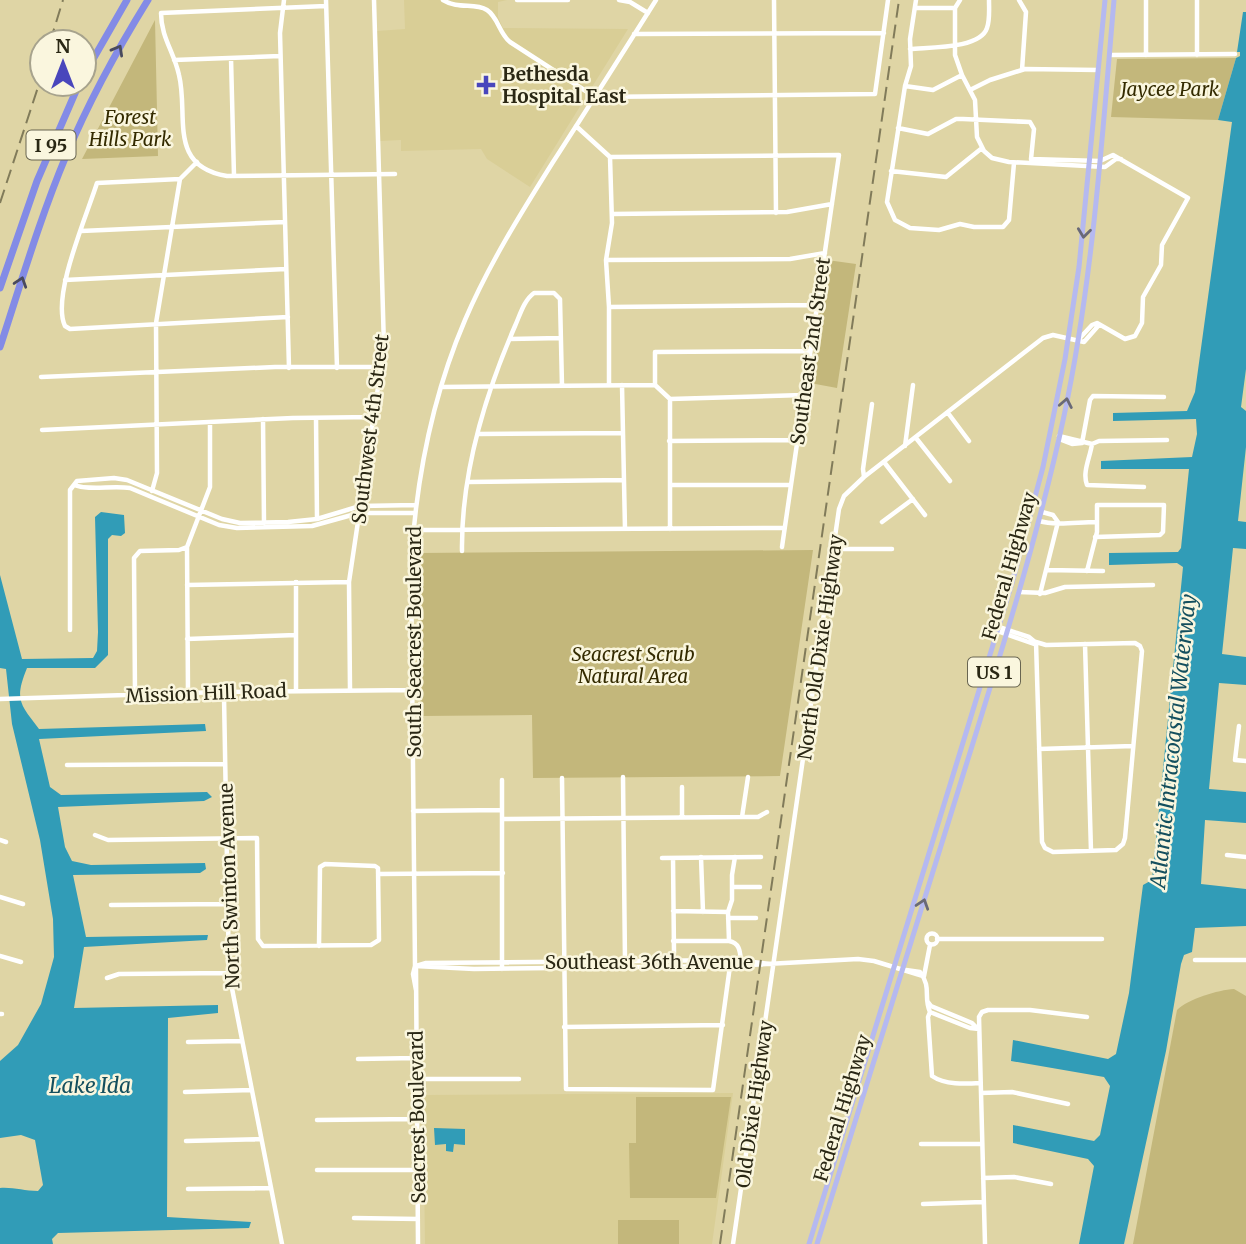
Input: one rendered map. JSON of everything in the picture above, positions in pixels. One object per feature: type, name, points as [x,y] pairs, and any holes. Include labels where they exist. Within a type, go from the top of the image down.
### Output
[{"type":"highway","points":[[98,51],[127,0]]},
{"type":"highway","name":"I 95","points":[[0,347],[44,213],[68,152],[106,73],[148,0]]},
{"type":"highway","name":"I 95","points":[[0,288],[37,181],[73,98]]},
{"type":"main road","name":"Federal Highway","points":[[809,1244],[1026,536],[1053,423],[1069,339],[1085,222],[1105,0]]},
{"type":"main road","name":"Federal Highway","points":[[817,1244],[1042,512],[1078,340],[1092,241],[1114,0]]},
{"type":"main road","points":[[1102,26],[1105,35],[1103,62],[1108,71]]},
{"type":"main road","points":[[1099,70],[1105,79],[1102,105],[1104,111]]},
{"type":"main road","points":[[1053,423],[1054,434],[1059,438]]},
{"type":"main road","points":[[1048,443],[1054,460]]},
{"type":"main road","points":[[955,802],[954,793],[968,747],[965,735]]},
{"type":"main road","points":[[941,846],[937,840],[945,811],[945,800]]},
{"type":"main road","points":[[930,848],[935,854],[936,864]]},
{"type":"main road","points":[[859,1083],[861,1100]]},
{"type":"main road","points":[[853,1102],[857,1113]]},
{"type":"street","points":[[284,0],[279,33],[289,368]]},
{"type":"street","name":"Southwest 4th Street","points":[[350,690],[349,582],[384,347],[374,0]]},
{"type":"street","points":[[443,0],[457,7],[485,8],[490,12],[503,37],[595,97],[875,94],[888,0]]},
{"type":"street","points":[[517,0],[568,0]]},
{"type":"street","points":[[619,0],[630,2],[648,13]]},
{"type":"street","name":"South Seacrest Boulevard","points":[[415,966],[413,530],[428,435],[441,387],[464,322],[485,275],[513,225],[656,0]]},
{"type":"street","points":[[774,0],[776,213]]},
{"type":"street","points":[[916,0],[910,49],[911,66],[905,86],[887,202],[891,215],[904,226],[913,229],[939,230],[960,224],[974,228],[1006,226],[1009,220],[1014,163]]},
{"type":"street","points":[[960,0],[956,8],[954,44],[962,75],[977,106],[977,136],[982,148],[992,158],[1014,163],[1100,163],[1112,155],[1188,198],[1162,245],[1161,265],[1143,298],[1142,323],[1131,339],[1125,339],[1099,325],[1084,342],[1069,339]]},
{"type":"street","points":[[910,49],[973,42],[985,33],[989,0]]},
{"type":"street","points":[[1019,0],[1025,6],[1026,16],[1022,70]]},
{"type":"street","points":[[1146,0],[1146,55]]},
{"type":"street","points":[[1197,0],[1197,55]]},
{"type":"street","points":[[337,368],[331,174],[326,3],[161,13],[163,33],[181,83],[183,135],[187,148],[197,162],[214,173],[234,176],[331,174],[395,174]]},
{"type":"street","points":[[915,8],[956,8]]},
{"type":"street","points":[[634,34],[884,33]]},
{"type":"street","points":[[1110,55],[1235,54]]},
{"type":"street","points":[[174,60],[280,55]]},
{"type":"street","points":[[230,58],[234,176]]},
{"type":"street","points":[[970,90],[990,80],[1022,70],[1099,70]]},
{"type":"street","points":[[905,86],[933,90],[962,75]]},
{"type":"street","points":[[898,128],[928,134],[956,119],[1032,124],[1034,136],[1030,161]]},
{"type":"street","points":[[576,126],[610,157],[776,156]]},
{"type":"street","points":[[891,171],[946,177],[982,148]]},
{"type":"street","name":"Southeast 2nd Street","points":[[776,156],[839,155],[782,547]]},
{"type":"street","points":[[609,385],[606,260],[612,214],[610,157]]},
{"type":"street","points":[[151,492],[157,473],[156,323],[180,179],[197,162]]},
{"type":"street","points":[[180,179],[97,183],[62,290],[62,320],[65,326],[70,328],[288,317]]},
{"type":"street","points":[[612,214],[776,213],[832,204]]},
{"type":"street","points":[[81,231],[285,222]]},
{"type":"street","points":[[606,260],[790,260],[825,253]]},
{"type":"street","points":[[65,280],[286,269]]},
{"type":"street","points":[[461,551],[468,482],[492,386],[529,296],[537,292],[559,296],[562,386]]},
{"type":"street","points":[[609,307],[817,305]]},
{"type":"street","name":"North Old Dixie Highway","points":[[775,965],[839,509],[843,498],[864,477],[1043,338],[1053,335],[1069,339]]},
{"type":"street","points":[[510,339],[561,338]]},
{"type":"street","points":[[655,385],[655,352],[810,351]]},
{"type":"street","points":[[41,377],[289,368],[381,368]]},
{"type":"street","points":[[905,446],[913,384]]},
{"type":"street","points":[[622,385],[625,528]]},
{"type":"street","points":[[441,387],[655,385],[670,399],[803,396]]},
{"type":"street","points":[[1082,443],[1093,396],[1164,397]]},
{"type":"street","points":[[670,399],[670,529]]},
{"type":"street","points":[[864,477],[872,404]]},
{"type":"street","points":[[948,413],[969,441]]},
{"type":"street","points":[[42,429],[374,417]]},
{"type":"street","points":[[316,418],[317,522]]},
{"type":"street","points":[[263,419],[264,525]]},
{"type":"street","points":[[188,693],[187,547],[210,487],[210,422]]},
{"type":"street","points":[[478,434],[623,433]]},
{"type":"street","points":[[916,438],[950,481]]},
{"type":"street","points":[[1059,438],[1072,444],[1167,440]]},
{"type":"street","points":[[669,441],[797,440]]},
{"type":"street","points":[[1092,444],[1084,478],[1087,485],[1144,487]]},
{"type":"street","points":[[884,462],[925,514]]},
{"type":"street","points":[[468,482],[624,480]]},
{"type":"street","points":[[70,630],[70,490],[74,485],[120,485],[151,492],[200,513],[240,523],[264,525],[317,522],[360,510],[416,505]]},
{"type":"street","points":[[670,485],[790,485]]},
{"type":"street","points":[[881,522],[913,499]]},
{"type":"street","points":[[1087,571],[1095,537],[1097,505],[1164,505],[1160,535],[1095,537]]},
{"type":"street","points":[[360,510],[415,513]]},
{"type":"street","points":[[1040,594],[1058,522],[1053,515],[1042,512]]},
{"type":"street","points":[[1039,521],[1051,524],[1097,522]]},
{"type":"street","points":[[413,530],[784,528]]},
{"type":"street","points":[[135,695],[134,558],[139,551],[179,550],[187,547]]},
{"type":"street","points":[[834,549],[892,549]]},
{"type":"street","points":[[1047,570],[1103,571]]},
{"type":"street","points":[[296,582],[296,690]]},
{"type":"street","points":[[187,585],[349,582]]},
{"type":"street","points":[[1019,592],[1040,594],[1065,587],[1153,585]]},
{"type":"street","points":[[998,629],[1046,645],[1135,643],[1140,646],[1142,651],[1125,838],[1121,846],[1113,851],[1053,852],[1045,848],[1042,839],[1036,642]]},
{"type":"street","points":[[187,639],[296,635]]},
{"type":"street","points":[[1085,644],[1091,851]]},
{"type":"street","name":"Mission Hill Road","points":[[0,700],[296,690],[412,690]]},
{"type":"street","name":"North Swinton Avenue","points":[[222,692],[229,973],[282,1244]]},
{"type":"street","points":[[1239,726],[1235,760],[1246,761]]},
{"type":"street","points":[[1039,749],[1133,746]]},
{"type":"street","points":[[67,765],[225,764]]},
{"type":"street","points":[[623,777],[625,964]]},
{"type":"street","points":[[742,817],[748,777]]},
{"type":"street","points":[[562,778],[566,1089],[713,1090],[723,1025],[740,948],[729,941],[673,941]]},
{"type":"street","points":[[502,780],[502,969]]},
{"type":"street","points":[[682,787],[682,818]]},
{"type":"street","points":[[413,811],[502,810]]},
{"type":"street","points":[[502,819],[758,817],[767,812]]},
{"type":"street","points":[[95,835],[108,840],[257,838],[259,943],[262,946],[319,946],[376,944],[379,940],[378,868],[372,865],[325,864],[320,867],[319,946]]},
{"type":"street","points":[[0,839],[6,842]]},
{"type":"street","points":[[1227,855],[1246,857]]},
{"type":"street","points":[[701,857],[703,912]]},
{"type":"street","points":[[729,941],[728,915],[732,900],[735,857]]},
{"type":"street","points":[[662,858],[761,857]]},
{"type":"street","points":[[673,858],[674,953]]},
{"type":"street","points":[[378,874],[503,873]]},
{"type":"street","points":[[732,887],[760,887]]},
{"type":"street","points":[[0,897],[23,904]]},
{"type":"street","points":[[111,905],[226,904]]},
{"type":"street","points":[[673,912],[703,912],[756,918]]},
{"type":"street","points":[[930,945],[926,941],[928,936],[934,935],[937,939],[1102,939]]},
{"type":"street","points":[[930,945],[936,943],[937,939]]},
{"type":"street","points":[[930,945],[923,976],[928,984],[930,1071],[936,1080],[962,1084],[981,1083]]},
{"type":"street","points":[[0,956],[21,962]]},
{"type":"street","name":"Southeast 36th Avenue","points":[[415,966],[502,969],[625,964],[775,965],[858,959],[920,972],[923,976]]},
{"type":"street","points":[[1195,960],[1246,960]]},
{"type":"street","name":"Southeast 36th Avenue","points":[[415,966],[426,963],[503,962],[563,965]]},
{"type":"street","name":"Southeast 36th Avenue","points":[[625,964],[737,964]]},
{"type":"street","name":"Old Dixie Highway","points":[[733,1244],[775,965]]},
{"type":"street","name":"Seacrest Boulevard","points":[[415,966],[413,978],[416,990],[418,1244]]},
{"type":"street","points":[[107,978],[119,974],[229,973]]},
{"type":"street","points":[[927,1002],[979,1029]]},
{"type":"street","points":[[985,1244],[979,1017],[988,1010],[1038,1010],[1087,1017]]},
{"type":"street","points":[[930,1012],[979,1029]]},
{"type":"street","points":[[564,1027],[723,1025]]},
{"type":"street","points":[[188,1042],[241,1041]]},
{"type":"street","points":[[358,1059],[416,1058]]},
{"type":"street","points":[[416,1079],[519,1079]]},
{"type":"street","points":[[185,1092],[251,1090]]},
{"type":"street","points":[[981,1093],[1012,1092],[1068,1104]]},
{"type":"street","points":[[317,1120],[417,1119]]},
{"type":"street","points":[[186,1141],[261,1139]]},
{"type":"street","points":[[922,1144],[982,1144]]},
{"type":"street","points":[[317,1170],[417,1170]]},
{"type":"street","points":[[983,1178],[1014,1177],[1051,1184]]},
{"type":"street","points":[[188,1189],[270,1188]]},
{"type":"street","points":[[923,1204],[984,1202]]},
{"type":"street","points":[[354,1218],[418,1219]]},
{"type":"shaded area","name":"Bethesda Hospital East","points":[[404,0],[507,0],[498,2],[498,17],[503,28],[628,29],[530,187],[487,159],[481,149],[401,151],[401,140],[380,141],[377,31],[405,29]]},
{"type":"shaded area","points":[[733,1093],[712,1244],[425,1244],[423,1095]]},
{"type":"green space","name":"Forest Hills Park","points":[[155,20],[158,156],[82,159]]},
{"type":"green space","name":"Jaycee Park","points":[[1236,58],[1218,120],[1111,117],[1117,59]]},
{"type":"green space","points":[[827,260],[856,264],[837,388],[810,383]]},
{"type":"green space","name":"Seacrest Scrub Natural Area","points":[[813,550],[780,776],[533,778],[532,715],[420,716],[419,553]]},
{"type":"green space","points":[[1234,989],[1246,996],[1246,1244],[1133,1244],[1177,1010],[1204,996]]},
{"type":"green space","points":[[636,1097],[731,1097],[716,1198],[630,1198],[629,1143],[636,1143]]},
{"type":"green space","points":[[618,1220],[679,1220],[679,1244],[618,1244]]},
{"type":"water","name":"Atlantic Intracoastal Waterway","points":[[1243,12],[1246,12],[1246,369],[1241,407],[1246,411],[1246,447],[1238,521],[1246,522],[1246,549],[1233,548],[1222,654],[1246,657],[1246,685],[1219,683],[1209,789],[1246,792],[1246,823],[1205,820],[1201,884],[1246,889],[1246,926],[1195,928],[1192,952],[1184,955],[1181,964],[1166,1051],[1124,1244],[1079,1244],[1094,1166],[1088,1159],[1013,1143],[1013,1125],[1094,1141],[1100,1135],[1110,1086],[1104,1077],[1011,1061],[1013,1040],[1108,1059],[1116,1054],[1129,993],[1143,885],[1152,880],[1183,567],[1177,563],[1109,565],[1109,553],[1178,552],[1181,548],[1189,469],[1101,469],[1101,461],[1192,457],[1197,434],[1196,419],[1113,421],[1113,413],[1187,411],[1195,392],[1232,122],[1218,120],[1236,58],[1240,56],[1240,52],[1237,52]]},
{"type":"water","name":"Lake Ida","points":[[101,512],[124,515],[125,533],[121,536],[112,535],[108,539],[108,655],[95,668],[27,668],[21,688],[21,701],[39,729],[205,724],[206,731],[39,739],[50,787],[61,795],[207,792],[212,797],[204,801],[58,807],[65,847],[72,861],[91,865],[205,863],[206,869],[200,873],[73,875],[86,937],[208,935],[207,940],[84,947],[74,1008],[218,1005],[218,1013],[168,1018],[167,1217],[251,1222],[249,1228],[58,1233],[52,1239],[53,1244],[0,1244],[0,1188],[38,1191],[43,1185],[35,1140],[21,1135],[0,1138],[0,1061],[18,1045],[41,1004],[54,957],[53,919],[40,840],[12,724],[6,669],[0,668],[0,575],[22,659],[93,658],[97,651],[98,632],[95,517]]},
{"type":"water","points":[[434,1128],[465,1129],[465,1145],[454,1144],[453,1152],[446,1151],[446,1144],[435,1145]]},
{"type":"railway","points":[[54,28],[63,0]]},
{"type":"railway","points":[[720,1244],[899,0]]},
{"type":"railway","points":[[0,203],[34,98]]},
{"type":"place","name":"Bethesda Hospital East","points":[[486,85]]}]
